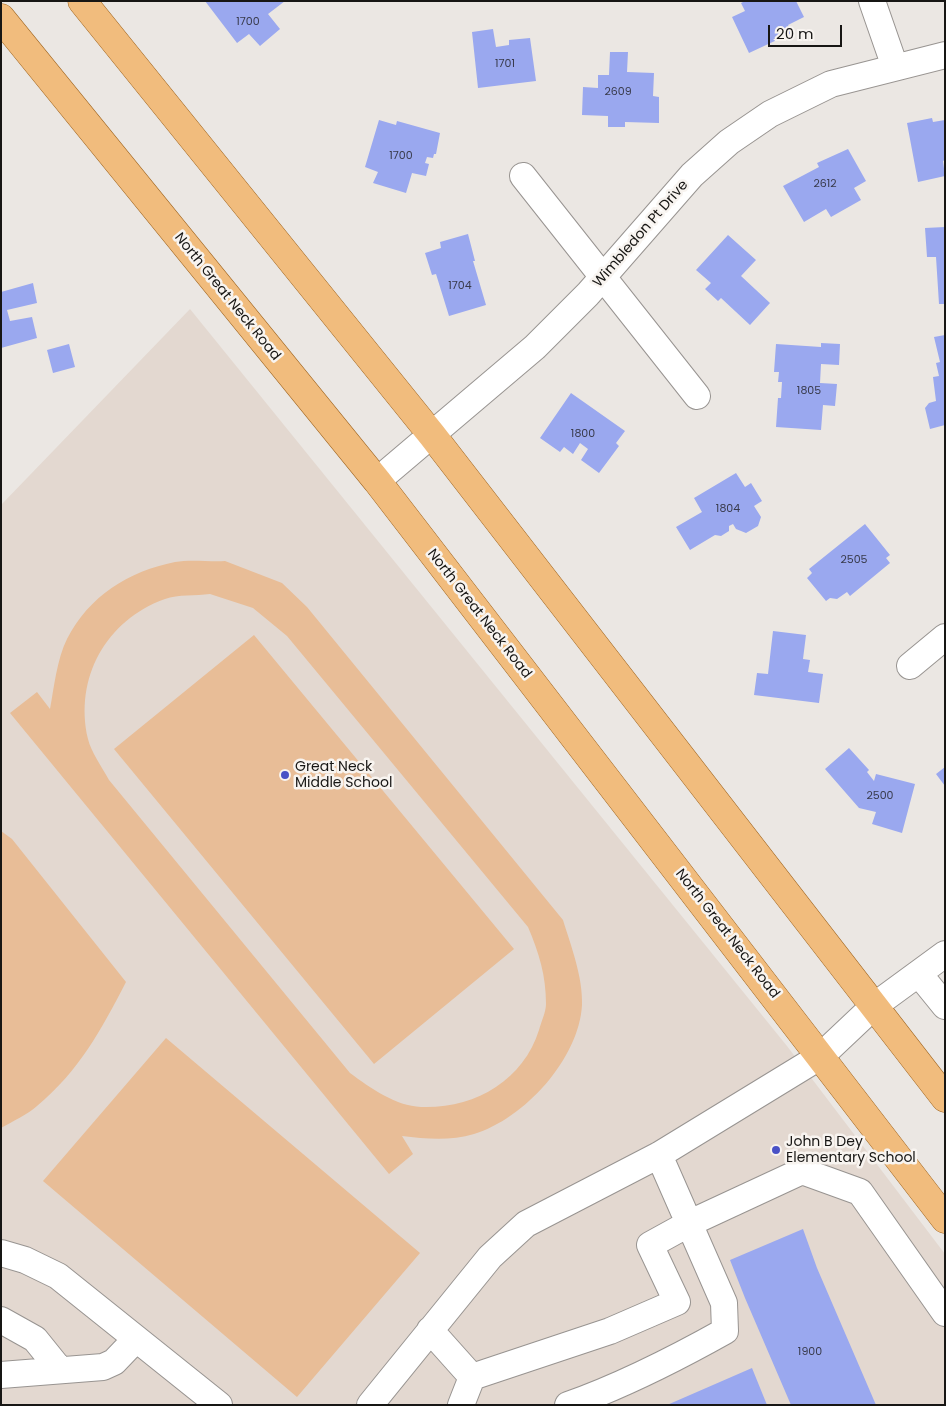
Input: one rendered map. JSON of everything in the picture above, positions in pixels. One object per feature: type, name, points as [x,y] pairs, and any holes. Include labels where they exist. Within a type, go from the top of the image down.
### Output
[{"type":"main road","points":[[82,1],[432,434],[945,1098]]},
{"type":"main road","name":"North Great Neck Road","points":[[1,18],[377,482],[945,1219]]},
{"type":"street","points":[[872,1],[895,67]]},
{"type":"street","name":"Wimbledon Pt Drive","points":[[377,482],[535,347],[603,277],[692,175],[729,142],[770,114],[832,84],[945,54]]},
{"type":"street","points":[[523,176],[697,396]]},
{"type":"street","points":[[910,666],[945,637]]},
{"type":"street","points":[[370,1405],[490,1257],[526,1224],[659,1155],[821,1056],[874,1006],[945,954]]},
{"type":"street","points":[[919,974],[945,1006]]},
{"type":"street","points":[[568,1405],[590,1397],[725,1331],[724,1303],[659,1155]]},
{"type":"street","points":[[472,1377],[610,1331],[677,1302],[650,1245],[690,1223],[802,1171],[860,1192],[945,1313]]},
{"type":"street","points":[[1,1253],[25,1260],[58,1276],[219,1405]]},
{"type":"street","points":[[1,1320],[34,1339],[60,1370]]},
{"type":"street","points":[[430,1330],[472,1377]]},
{"type":"street","points":[[1,1375],[103,1367],[114,1362],[136,1339]]},
{"type":"street","points":[[461,1405],[472,1377]]},
{"type":"shaded area","name":"Great Neck Middle School","points":[[190,309],[787,1046],[945,1254],[945,1405],[1,1405],[1,505]]},
{"type":"shaded area","points":[[181,561],[225,561],[282,583],[307,607],[563,920],[576,962],[582,994],[579,1025],[571,1046],[560,1066],[546,1084],[512,1115],[474,1134],[429,1139],[402,1136],[413,1154],[389,1174],[10,713],[37,692],[50,709],[58,664],[67,639],[87,610],[112,588],[126,579],[158,566]],"holes":[[[210,594],[253,608],[287,636],[528,927],[539,955],[543,974],[546,993],[544,1014],[532,1048],[521,1064],[509,1077],[477,1097],[460,1103],[441,1106],[412,1106],[393,1100],[350,1073],[109,780],[97,760],[88,739],[85,716],[86,694],[91,673],[99,654],[111,636],[126,621],[144,609],[170,597]]]},
{"type":"shaded area","points":[[254,635],[514,949],[374,1064],[114,749]]},
{"type":"shaded area","points":[[1,831],[12,839],[126,982],[98,1033],[66,1078],[33,1109],[1,1128]]},
{"type":"shaded area","points":[[166,1038],[420,1253],[297,1397],[43,1181]]},
{"type":"building","points":[[205,1],[285,1],[268,14],[280,29],[260,46],[249,34],[237,43]]},
{"type":"building","points":[[745,1],[796,1],[804,17],[788,25],[792,33],[749,53],[732,17],[745,11],[741,3]]},
{"type":"building","points":[[493,29],[496,47],[509,45],[509,40],[530,38],[536,81],[478,88],[472,32]]},
{"type":"building","points":[[610,52],[628,52],[627,72],[654,73],[653,96],[659,97],[659,123],[625,122],[625,127],[608,127],[608,116],[582,115],[583,87],[598,88],[598,75],[609,75]]},
{"type":"building","points":[[932,118],[933,122],[945,120],[945,160],[943,161],[945,176],[918,182],[907,123]]},
{"type":"building","points":[[379,120],[396,125],[397,121],[440,133],[436,154],[434,154],[433,158],[427,157],[425,163],[429,164],[426,176],[412,173],[406,193],[373,183],[378,172],[365,167]]},
{"type":"building","points":[[848,149],[866,181],[854,188],[861,200],[831,217],[826,209],[804,222],[783,186],[819,167],[817,163]]},
{"type":"building","points":[[945,227],[945,304],[939,304],[936,257],[927,257],[925,228]]},
{"type":"building","points":[[468,234],[475,261],[473,261],[486,305],[449,316],[436,274],[432,275],[425,253],[441,248],[440,242]]},
{"type":"building","points":[[728,235],[756,260],[741,276],[770,303],[750,325],[721,298],[718,301],[705,289],[711,283],[696,270]]},
{"type":"building","points":[[33,283],[37,303],[7,310],[10,321],[32,317],[37,338],[1,348],[1,292]]},
{"type":"building","points":[[945,335],[945,425],[930,429],[925,408],[929,403],[936,401],[933,377],[939,376],[936,363],[940,362],[934,337]]},
{"type":"building","points":[[821,343],[840,344],[839,365],[821,364],[820,383],[837,384],[835,406],[823,405],[821,430],[776,427],[778,398],[781,398],[782,382],[778,382],[779,372],[774,372],[776,344],[821,347]]},
{"type":"building","points":[[69,344],[75,367],[53,373],[47,350]]},
{"type":"building","points":[[571,393],[625,431],[616,443],[619,446],[599,473],[581,460],[588,449],[580,443],[573,454],[564,447],[560,452],[540,438]]},
{"type":"building","points":[[736,473],[745,487],[751,483],[762,501],[754,506],[761,517],[758,526],[746,533],[736,529],[733,524],[729,526],[729,531],[721,536],[715,535],[690,550],[676,527],[702,512],[694,498]]},
{"type":"building","points":[[865,524],[890,555],[886,558],[890,563],[850,596],[847,592],[837,599],[830,598],[826,601],[807,578],[812,573],[809,569]]},
{"type":"building","points":[[773,631],[806,635],[803,659],[810,660],[808,672],[823,674],[819,703],[754,695],[757,673],[768,674]]},
{"type":"building","points":[[849,748],[869,770],[867,772],[874,781],[876,774],[915,784],[902,833],[872,824],[876,812],[859,808],[825,769]]},
{"type":"building","points":[[945,767],[945,786],[936,774]]},
{"type":"building","points":[[803,1229],[817,1268],[876,1405],[791,1405],[745,1298],[730,1260]]},
{"type":"building","points":[[752,1368],[767,1405],[667,1405]]},
{"type":"place","name":"Great Neck Middle School","points":[[285,775]]},
{"type":"place","name":"John B Dey Elementary School","points":[[776,1150]]}]
